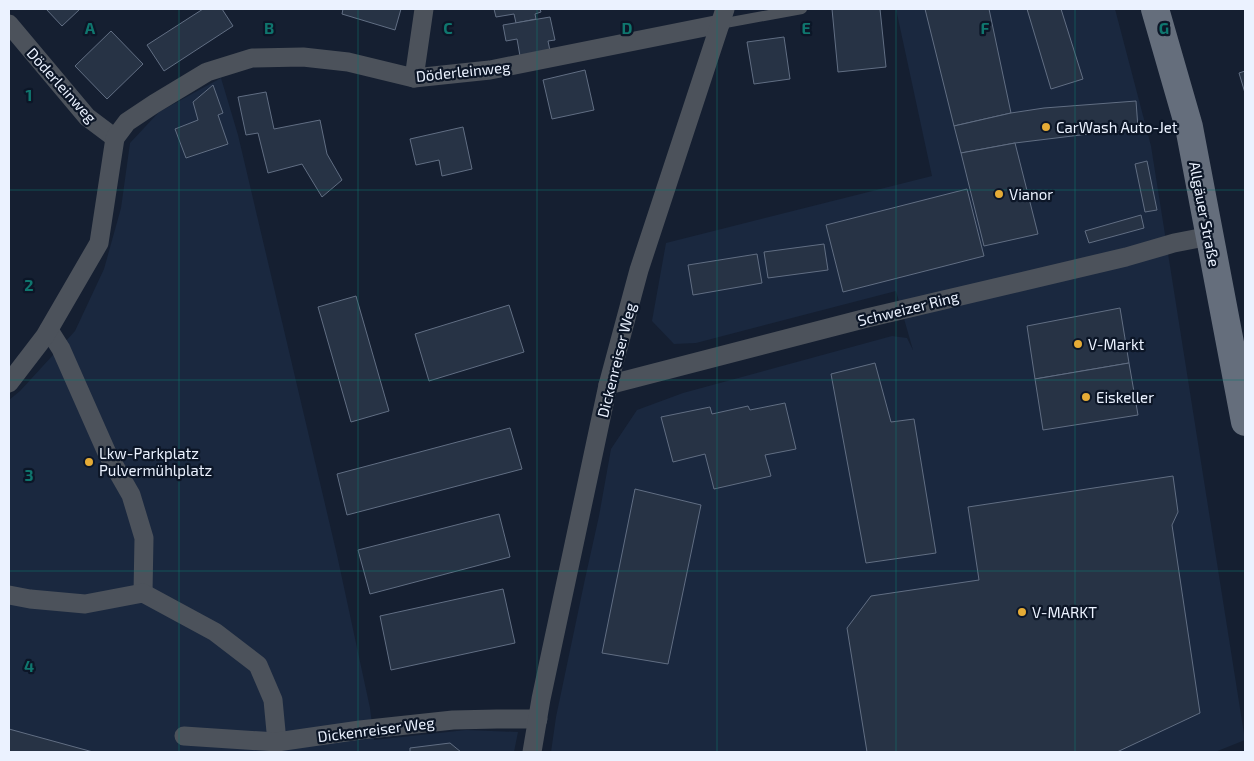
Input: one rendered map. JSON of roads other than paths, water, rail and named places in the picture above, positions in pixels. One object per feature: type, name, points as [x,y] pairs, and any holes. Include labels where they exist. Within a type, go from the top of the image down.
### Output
[{"type":"main road","name":"Allgäuer Straße","points":[[1156,9],[1189,127],[1245,422]]},
{"type":"street","points":[[414,78],[424,9]]},
{"type":"street","name":"Döderleinweg","points":[[9,24],[88,117],[115,138],[127,122],[207,72],[252,58],[303,57],[348,62],[414,78],[490,70],[722,17]]},
{"type":"street","name":"Dickenreiser Weg","points":[[532,752],[541,699],[608,385],[639,270],[722,17]]},
{"type":"street","points":[[9,383],[49,330],[99,243],[115,138]]},
{"type":"street","name":"Schweizer Ring","points":[[608,385],[867,318],[1126,257],[1174,243],[1210,236]]},
{"type":"street","points":[[49,330],[61,349],[107,453],[131,495],[144,538],[143,593]]},
{"type":"street","points":[[9,595],[30,599],[85,604],[143,593],[216,632],[258,665],[273,700],[277,742]]},
{"type":"street","name":"Dickenreiser Weg","points":[[184,736],[277,742],[360,730],[453,720],[538,718]]},
{"type":"lane","points":[[722,17],[802,9]]},
{"type":"place","name":"CarWash Auto-Jet","points":[[1046,127]]},
{"type":"place","name":"Vianor","points":[[999,194]]},
{"type":"place","name":"V-Markt","points":[[1078,344]]},
{"type":"place","name":"Eiskeller","points":[[1086,397]]},
{"type":"place","name":"Lkw-Parkplatz Pulvermühlplatz","points":[[89,462]]},
{"type":"place","name":"V-MARKT","points":[[1022,612]]}]
